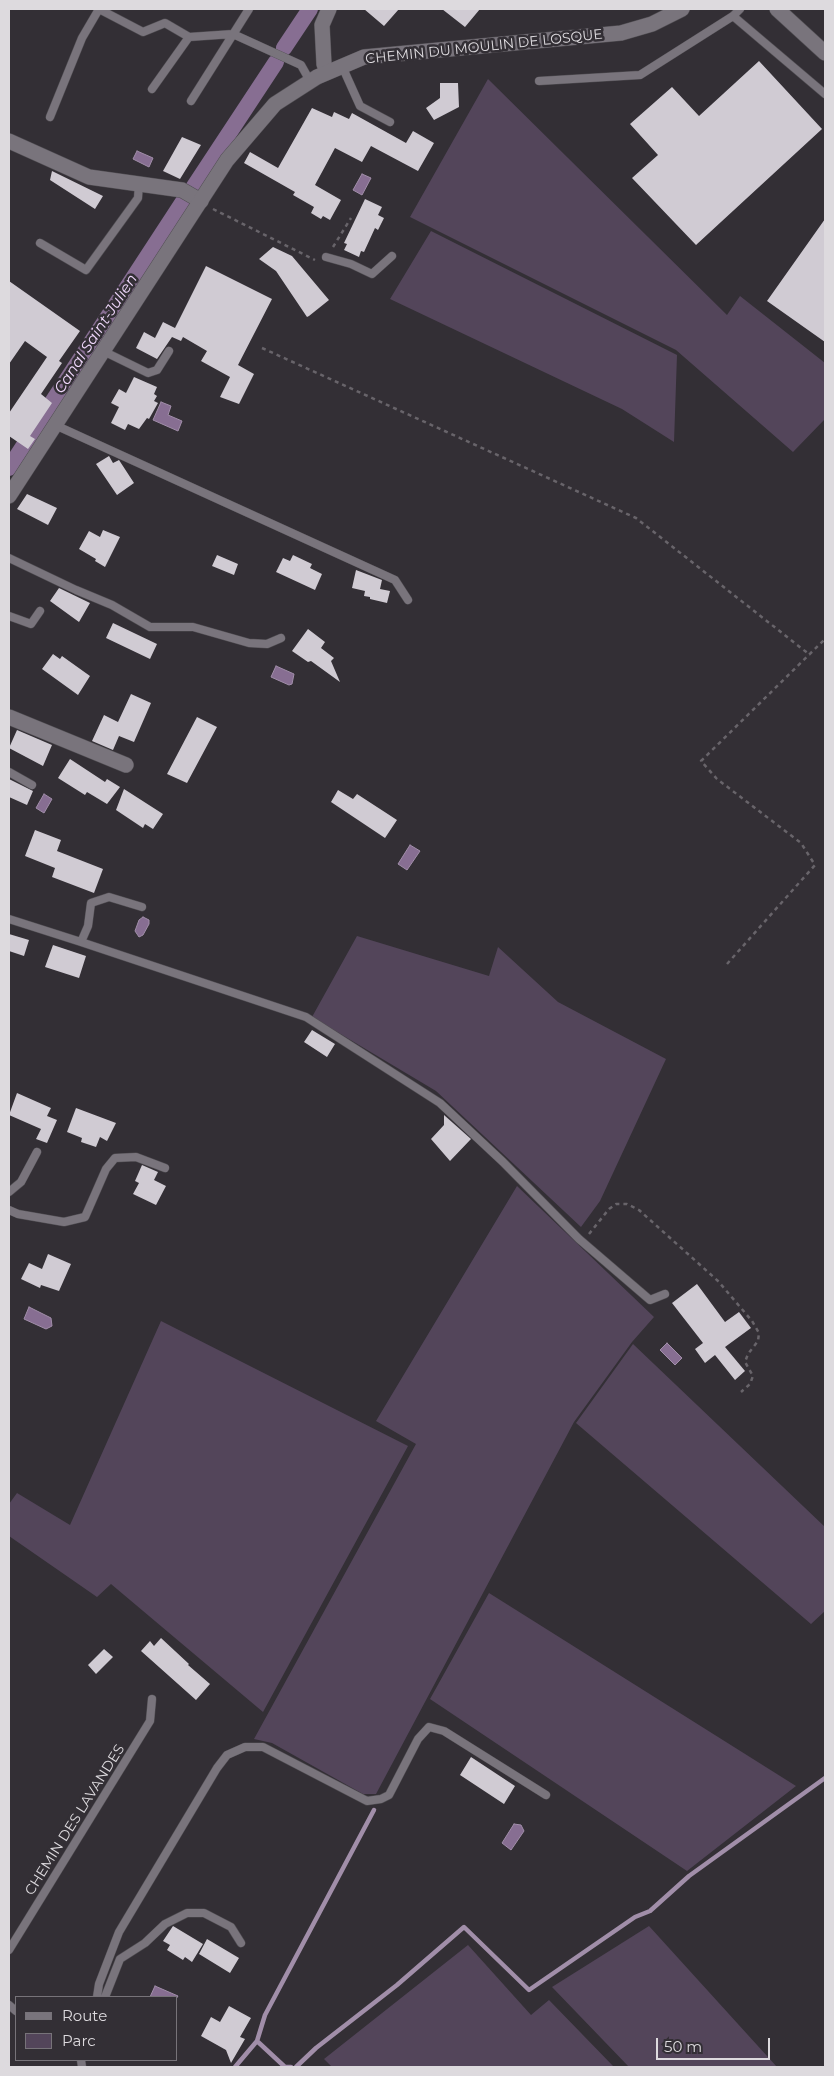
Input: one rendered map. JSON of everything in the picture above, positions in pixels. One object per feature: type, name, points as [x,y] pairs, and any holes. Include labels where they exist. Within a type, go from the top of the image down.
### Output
[{"type":"street","points":[[327,72],[324,64],[322,24],[329,9]]},
{"type":"street","name":"CHEMIN DU MOULIN DE LOSQUE","points":[[638,28],[662,9]]},
{"type":"street","name":"CHEMIN DU MOULIN DE LOSQUE","points":[[9,496],[226,160],[275,104],[327,72],[364,57],[621,33],[670,16],[682,9]]},
{"type":"street","points":[[778,9],[825,53]]},
{"type":"street","points":[[9,141],[89,177],[182,190],[199,200]]},
{"type":"street","points":[[9,717],[126,765]]},
{"type":"lane","points":[[50,117],[82,38],[99,9],[143,32],[165,23],[189,37],[232,34],[301,65],[310,81]]},
{"type":"lane","points":[[191,101],[249,9]]},
{"type":"lane","points":[[540,81],[640,75],[733,16],[740,9]]},
{"type":"lane","points":[[733,16],[825,94]]},
{"type":"lane","points":[[152,89],[189,37]]},
{"type":"lane","points":[[342,66],[360,106],[390,122]]},
{"type":"lane","points":[[40,243],[86,270],[138,198],[140,183]]},
{"type":"lane","points":[[326,257],[352,264],[372,274],[392,256]]},
{"type":"lane","points":[[103,351],[148,373],[157,370],[170,351]]},
{"type":"lane","points":[[55,425],[395,580],[408,600]]},
{"type":"lane","points":[[9,558],[112,605],[150,627],[193,628],[249,643],[267,644],[281,638]]},
{"type":"lane","points":[[9,616],[31,624],[40,611]]},
{"type":"lane","points":[[9,772],[32,786]]},
{"type":"lane","points":[[81,942],[88,926],[91,903],[109,897],[142,907]]},
{"type":"lane","points":[[9,918],[306,1017],[440,1103],[504,1162],[579,1239],[650,1300],[665,1294]]},
{"type":"lane","points":[[9,1192],[21,1182],[37,1152]]},
{"type":"lane","points":[[9,1210],[18,1214],[64,1222],[85,1217],[106,1170],[115,1158],[136,1157],[164,1168]]},
{"type":"lane","name":"CHEMIN DES LAVANDES","points":[[9,1950],[150,1721],[152,1699]]},
{"type":"lane","points":[[97,1996],[99,1984],[119,1932],[217,1768],[227,1755],[236,1750],[245,1746],[263,1747],[367,1801],[381,1800],[389,1795],[418,1739],[430,1727],[444,1731],[546,1795]]},
{"type":"lane","points":[[105,1996],[120,1959],[145,1943],[165,1924],[187,1913],[204,1913],[231,1927],[241,1943]]},
{"type":"path","points":[[199,200],[213,210],[322,264],[351,218]]},
{"type":"path","points":[[262,348],[636,518],[810,655]]},
{"type":"path","points":[[727,964],[815,865],[801,843],[717,779],[701,761],[825,640]]},
{"type":"path","points":[[579,1239],[594,1228],[609,1209],[616,1204],[627,1204],[639,1210],[718,1281],[752,1321],[759,1333],[758,1341],[748,1354],[746,1362],[753,1376],[750,1384],[741,1392]]},
{"type":"green space","points":[[488,79],[727,315],[740,296],[825,363],[825,419],[793,452],[676,350],[410,217]]},
{"type":"green space","points":[[431,231],[677,355],[674,442],[622,409],[390,299]]},
{"type":"green space","points":[[357,936],[489,976],[498,947],[558,1002],[666,1059],[600,1201],[581,1227],[436,1091],[312,1017]]},
{"type":"green space","points":[[517,1186],[654,1317],[632,1342],[574,1422],[376,1794],[363,1794],[272,1743],[254,1739],[416,1444],[376,1421]]},
{"type":"green space","points":[[161,1321],[408,1446],[263,1712],[111,1584],[97,1597],[9,1536],[9,1504],[17,1493],[70,1525]]},
{"type":"green space","points":[[633,1344],[825,1527],[825,1611],[811,1624],[576,1423]]},
{"type":"green space","points":[[489,1593],[796,1786],[687,1871],[430,1699]]},
{"type":"green space","points":[[649,1926],[777,2067],[629,2067],[552,1987]]},
{"type":"green space","points":[[468,1945],[531,2015],[549,2000],[614,2067],[332,2067],[324,2059]]},
{"type":"shaded area","points":[[137,151],[153,158],[149,167],[133,159]]},
{"type":"shaded area","points":[[362,174],[371,178],[362,195],[353,190]]},
{"type":"shaded area","points":[[161,402],[171,406],[168,415],[182,421],[178,431],[153,420]]},
{"type":"shaded area","points":[[276,666],[294,674],[292,684],[289,685],[271,677]]},
{"type":"shaded area","points":[[44,794],[52,799],[44,813],[36,808]]},
{"type":"shaded area","points":[[410,845],[420,851],[407,870],[398,864]]},
{"type":"shaded area","points":[[143,917],[149,920],[149,924],[143,935],[139,937],[135,931],[139,920]]},
{"type":"shaded area","points":[[29,1307],[51,1318],[52,1326],[46,1329],[24,1319]]},
{"type":"shaded area","points":[[667,1343],[682,1358],[675,1365],[660,1350]]},
{"type":"shaded area","points":[[514,1824],[521,1825],[524,1831],[511,1850],[502,1843]]},
{"type":"shaded area","points":[[155,1986],[178,1996],[150,1996]]},
{"type":"building","points":[[364,9],[399,9],[384,26]]},
{"type":"building","points":[[442,9],[480,9],[465,27]]},
{"type":"building","points":[[759,61],[822,129],[696,245],[632,178],[658,155],[630,124],[672,87],[699,116]]},
{"type":"building","points":[[440,83],[458,83],[459,107],[434,120],[426,108],[440,98]]},
{"type":"building","points":[[312,108],[332,117],[334,112],[349,119],[352,113],[406,143],[413,131],[434,143],[418,171],[371,146],[362,162],[335,148],[315,185],[341,200],[330,220],[323,216],[321,219],[311,213],[314,207],[293,195],[295,192],[244,163],[250,152],[278,168]]},
{"type":"building","points":[[182,137],[201,145],[180,179],[163,171]]},
{"type":"building","points":[[52,171],[103,196],[95,209],[50,180]]},
{"type":"building","points":[[365,199],[382,207],[378,215],[384,218],[378,230],[375,228],[364,252],[361,251],[359,257],[344,250],[347,244],[344,243]]},
{"type":"building","points":[[825,219],[825,342],[767,301]]},
{"type":"building","points":[[273,247],[292,256],[329,300],[309,316],[307,317],[276,271],[259,259]]},
{"type":"building","points":[[206,266],[272,299],[238,365],[254,374],[239,404],[220,397],[230,377],[201,361],[207,351],[183,337],[181,341],[172,337],[157,359],[136,348],[144,332],[155,338],[163,322],[175,328]]},
{"type":"building","points":[[9,281],[80,331],[59,361],[62,363],[41,394],[52,403],[30,436],[35,439],[28,449],[9,436],[9,413],[47,357],[25,341],[9,364]]},
{"type":"building","points":[[134,377],[157,387],[154,394],[157,396],[154,401],[158,403],[149,419],[147,418],[139,429],[128,424],[125,430],[111,423],[119,407],[111,403],[119,389],[126,393]]},
{"type":"building","points":[[109,456],[113,463],[119,460],[134,483],[117,495],[96,464]]},
{"type":"building","points":[[27,494],[57,508],[48,525],[17,509]]},
{"type":"building","points":[[103,530],[120,537],[105,567],[79,549],[89,531],[100,537]]},
{"type":"building","points":[[217,555],[238,564],[234,575],[212,566]]},
{"type":"building","points":[[293,555],[312,564],[310,568],[322,574],[315,590],[276,572],[283,558],[290,561]]},
{"type":"building","points":[[356,570],[382,580],[380,589],[390,591],[387,603],[370,599],[370,597],[364,596],[365,591],[352,588]]},
{"type":"building","points":[[59,588],[90,603],[79,622],[50,601]]},
{"type":"building","points":[[113,623],[157,644],[150,659],[106,638]]},
{"type":"building","points":[[308,629],[325,642],[321,648],[334,658],[331,661],[340,682],[311,661],[308,662],[292,651]]},
{"type":"building","points":[[53,654],[60,659],[62,656],[90,676],[78,695],[42,669]]},
{"type":"building","points":[[131,694],[151,703],[134,742],[119,736],[113,750],[92,741],[104,715],[118,722]]},
{"type":"building","points":[[197,717],[217,727],[187,783],[167,774]]},
{"type":"building","points":[[17,730],[52,745],[43,766],[9,748]]},
{"type":"building","points":[[70,759],[105,782],[107,779],[120,787],[107,804],[87,792],[85,795],[58,778]]},
{"type":"building","points":[[9,779],[33,791],[27,805],[9,797]]},
{"type":"building","points":[[124,789],[163,814],[153,829],[145,824],[143,828],[116,810]]},
{"type":"building","points":[[338,790],[353,799],[357,794],[397,820],[385,838],[331,802]]},
{"type":"building","points":[[35,830],[61,840],[57,851],[103,869],[94,893],[52,877],[55,868],[25,856]]},
{"type":"building","points":[[9,934],[29,940],[24,956],[9,951]]},
{"type":"building","points":[[53,945],[86,956],[79,978],[45,967]]},
{"type":"building","points":[[312,1030],[335,1044],[327,1057],[304,1042]]},
{"type":"building","points":[[17,1093],[51,1108],[47,1116],[57,1120],[47,1143],[36,1139],[41,1129],[9,1115]]},
{"type":"building","points":[[76,1108],[116,1123],[107,1141],[100,1137],[96,1147],[81,1142],[82,1138],[67,1132]]},
{"type":"building","points":[[444,1115],[471,1139],[450,1161],[431,1139],[444,1125]]},
{"type":"building","points":[[142,1165],[158,1172],[154,1180],[166,1186],[156,1205],[133,1194],[139,1183],[135,1181]]},
{"type":"building","points":[[48,1254],[71,1264],[59,1291],[41,1285],[40,1288],[21,1279],[29,1263],[42,1269]]},
{"type":"building","points":[[697,1284],[725,1322],[739,1312],[751,1328],[725,1347],[745,1371],[735,1380],[715,1355],[705,1363],[695,1349],[703,1343],[672,1303]]},
{"type":"building","points":[[161,1638],[210,1684],[196,1700],[141,1651],[150,1641],[154,1646]]},
{"type":"building","points":[[104,1649],[113,1657],[96,1674],[88,1665]]},
{"type":"building","points":[[471,1757],[515,1786],[504,1804],[460,1775]]},
{"type":"building","points":[[173,1926],[203,1944],[192,1962],[185,1957],[183,1960],[167,1950],[170,1945],[163,1941]]},
{"type":"building","points":[[207,1939],[239,1958],[230,1973],[199,1954]]},
{"type":"building","points":[[229,2006],[251,2018],[240,2037],[245,2039],[231,2063],[226,2050],[201,2036],[211,2017],[220,2022]]},
{"type":"waterway","name":"Canal Saint-Julien","points":[[284,48],[310,9]]},
{"type":"waterway","name":"Canal Saint-Julien","points":[[193,188],[276,62]]},
{"type":"waterway","name":"Canal Saint-Julien","points":[[9,468],[184,200]]},
{"type":"waterway","points":[[296,2067],[316,2048],[397,1985],[464,1927],[529,1990],[635,1917],[650,1911],[689,1876],[825,1778]]},
{"type":"waterway","points":[[257,2041],[265,2015],[374,1810]]},
{"type":"waterway","points":[[235,2067],[257,2041],[285,2067],[291,2067]]}]
